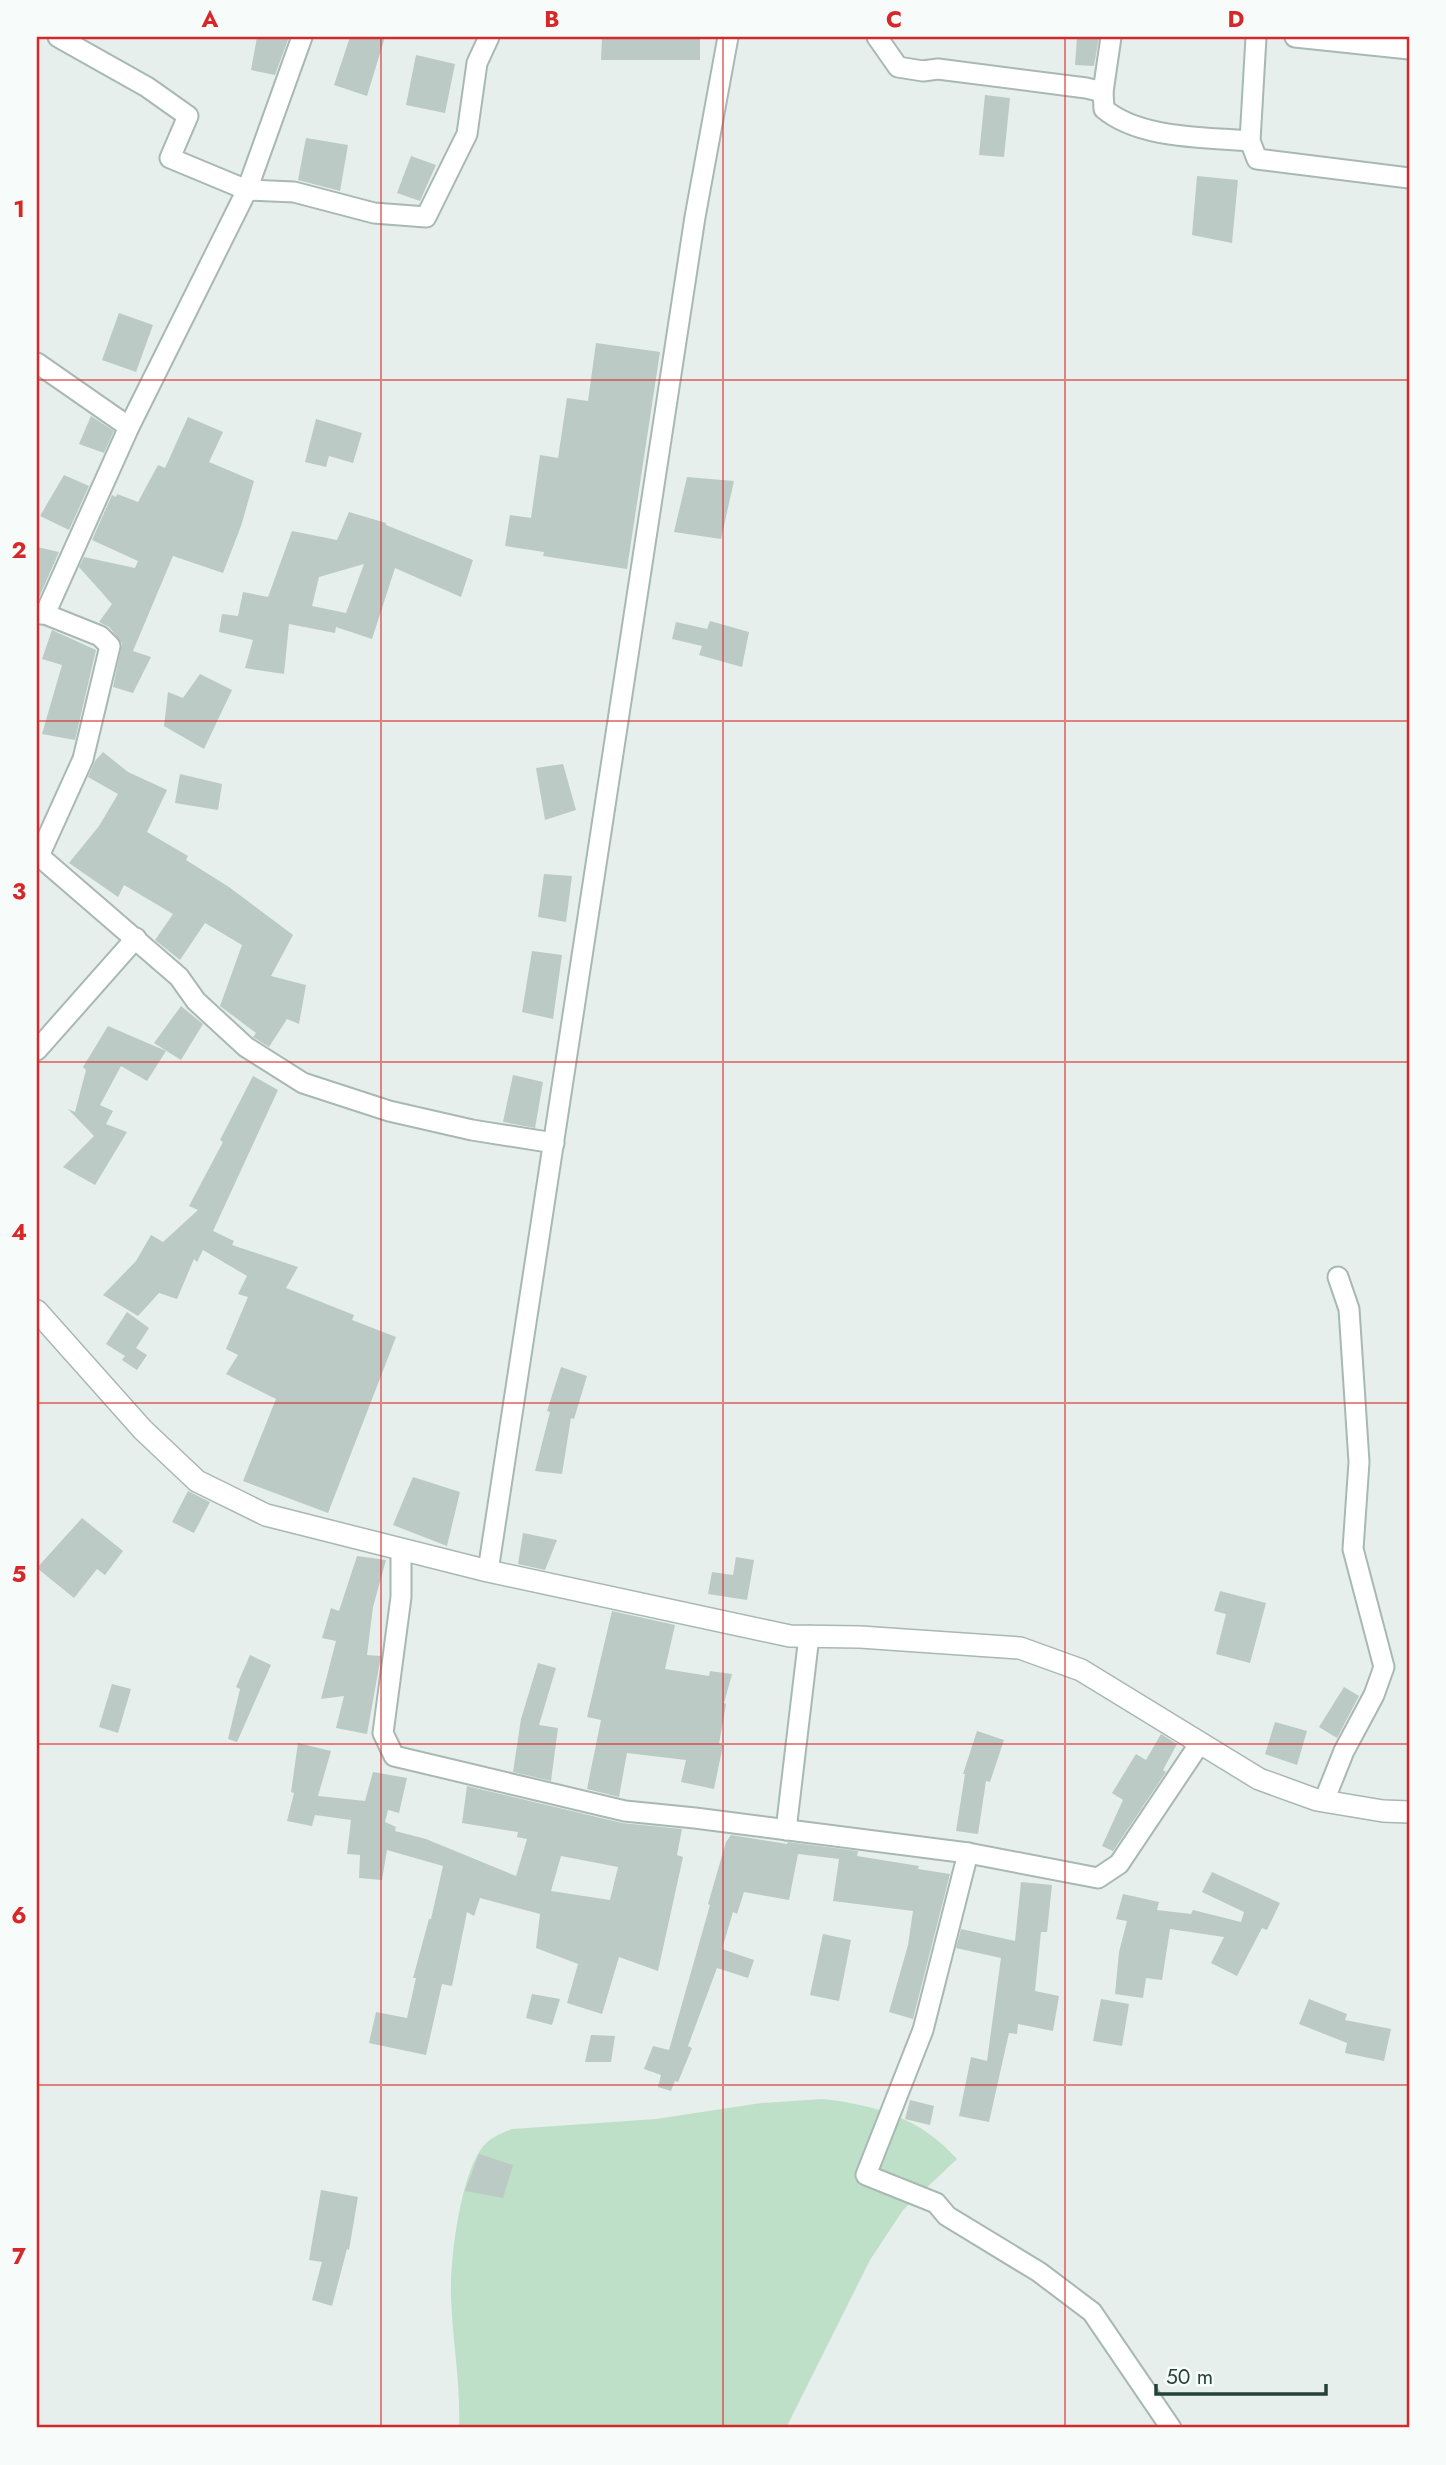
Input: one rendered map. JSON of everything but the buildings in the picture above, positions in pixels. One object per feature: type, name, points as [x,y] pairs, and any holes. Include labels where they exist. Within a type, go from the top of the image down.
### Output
[{"type":"street","points":[[58,37],[147,87],[188,116],[170,158],[247,190],[294,192],[374,213],[426,217],[467,134],[477,63],[489,37]]},
{"type":"street","points":[[302,37],[247,190],[129,427],[41,614],[100,636],[110,646],[83,759],[39,856],[179,977],[196,1001],[246,1047],[303,1083],[389,1111],[472,1130],[554,1143]]},
{"type":"street","points":[[488,1571],[695,217],[728,37]]},
{"type":"street","points":[[877,37],[898,66],[1103,92]]},
{"type":"street","points":[[1111,37],[1103,92],[1104,109],[1117,120],[1134,127],[1191,136],[1250,141]]},
{"type":"street","points":[[1256,37],[1250,141],[1257,159],[1409,178]]},
{"type":"street","points":[[1295,37],[1409,49]]},
{"type":"street","points":[[37,363],[129,427]]},
{"type":"street","points":[[37,1050],[136,938]]},
{"type":"street","points":[[1324,1801],[1344,1751],[1374,1695],[1384,1667],[1353,1549],[1359,1462],[1349,1309],[1338,1277]]},
{"type":"street","points":[[37,1311],[143,1430],[197,1481],[266,1515],[488,1571],[790,1636],[860,1637],[1020,1648],[1081,1670],[1259,1779],[1324,1801],[1383,1811],[1409,1812]]},
{"type":"street","points":[[401,1549],[401,1597],[383,1733],[394,1756],[625,1811],[968,1853],[1098,1878],[1119,1864],[1200,1743]]},
{"type":"street","points":[[786,1830],[809,1636]]},
{"type":"street","points":[[968,1853],[923,2030],[866,2175],[936,2203],[947,2216],[1039,2272],[1092,2312],[1171,2428]]},
{"type":"green space","points":[[823,2099],[861,2105],[896,2116],[928,2133],[957,2159],[903,2210],[870,2260],[786,2428],[459,2428],[451,2295],[452,2261],[467,2180],[481,2149],[488,2142],[512,2129],[656,2119],[761,2103]]}]
